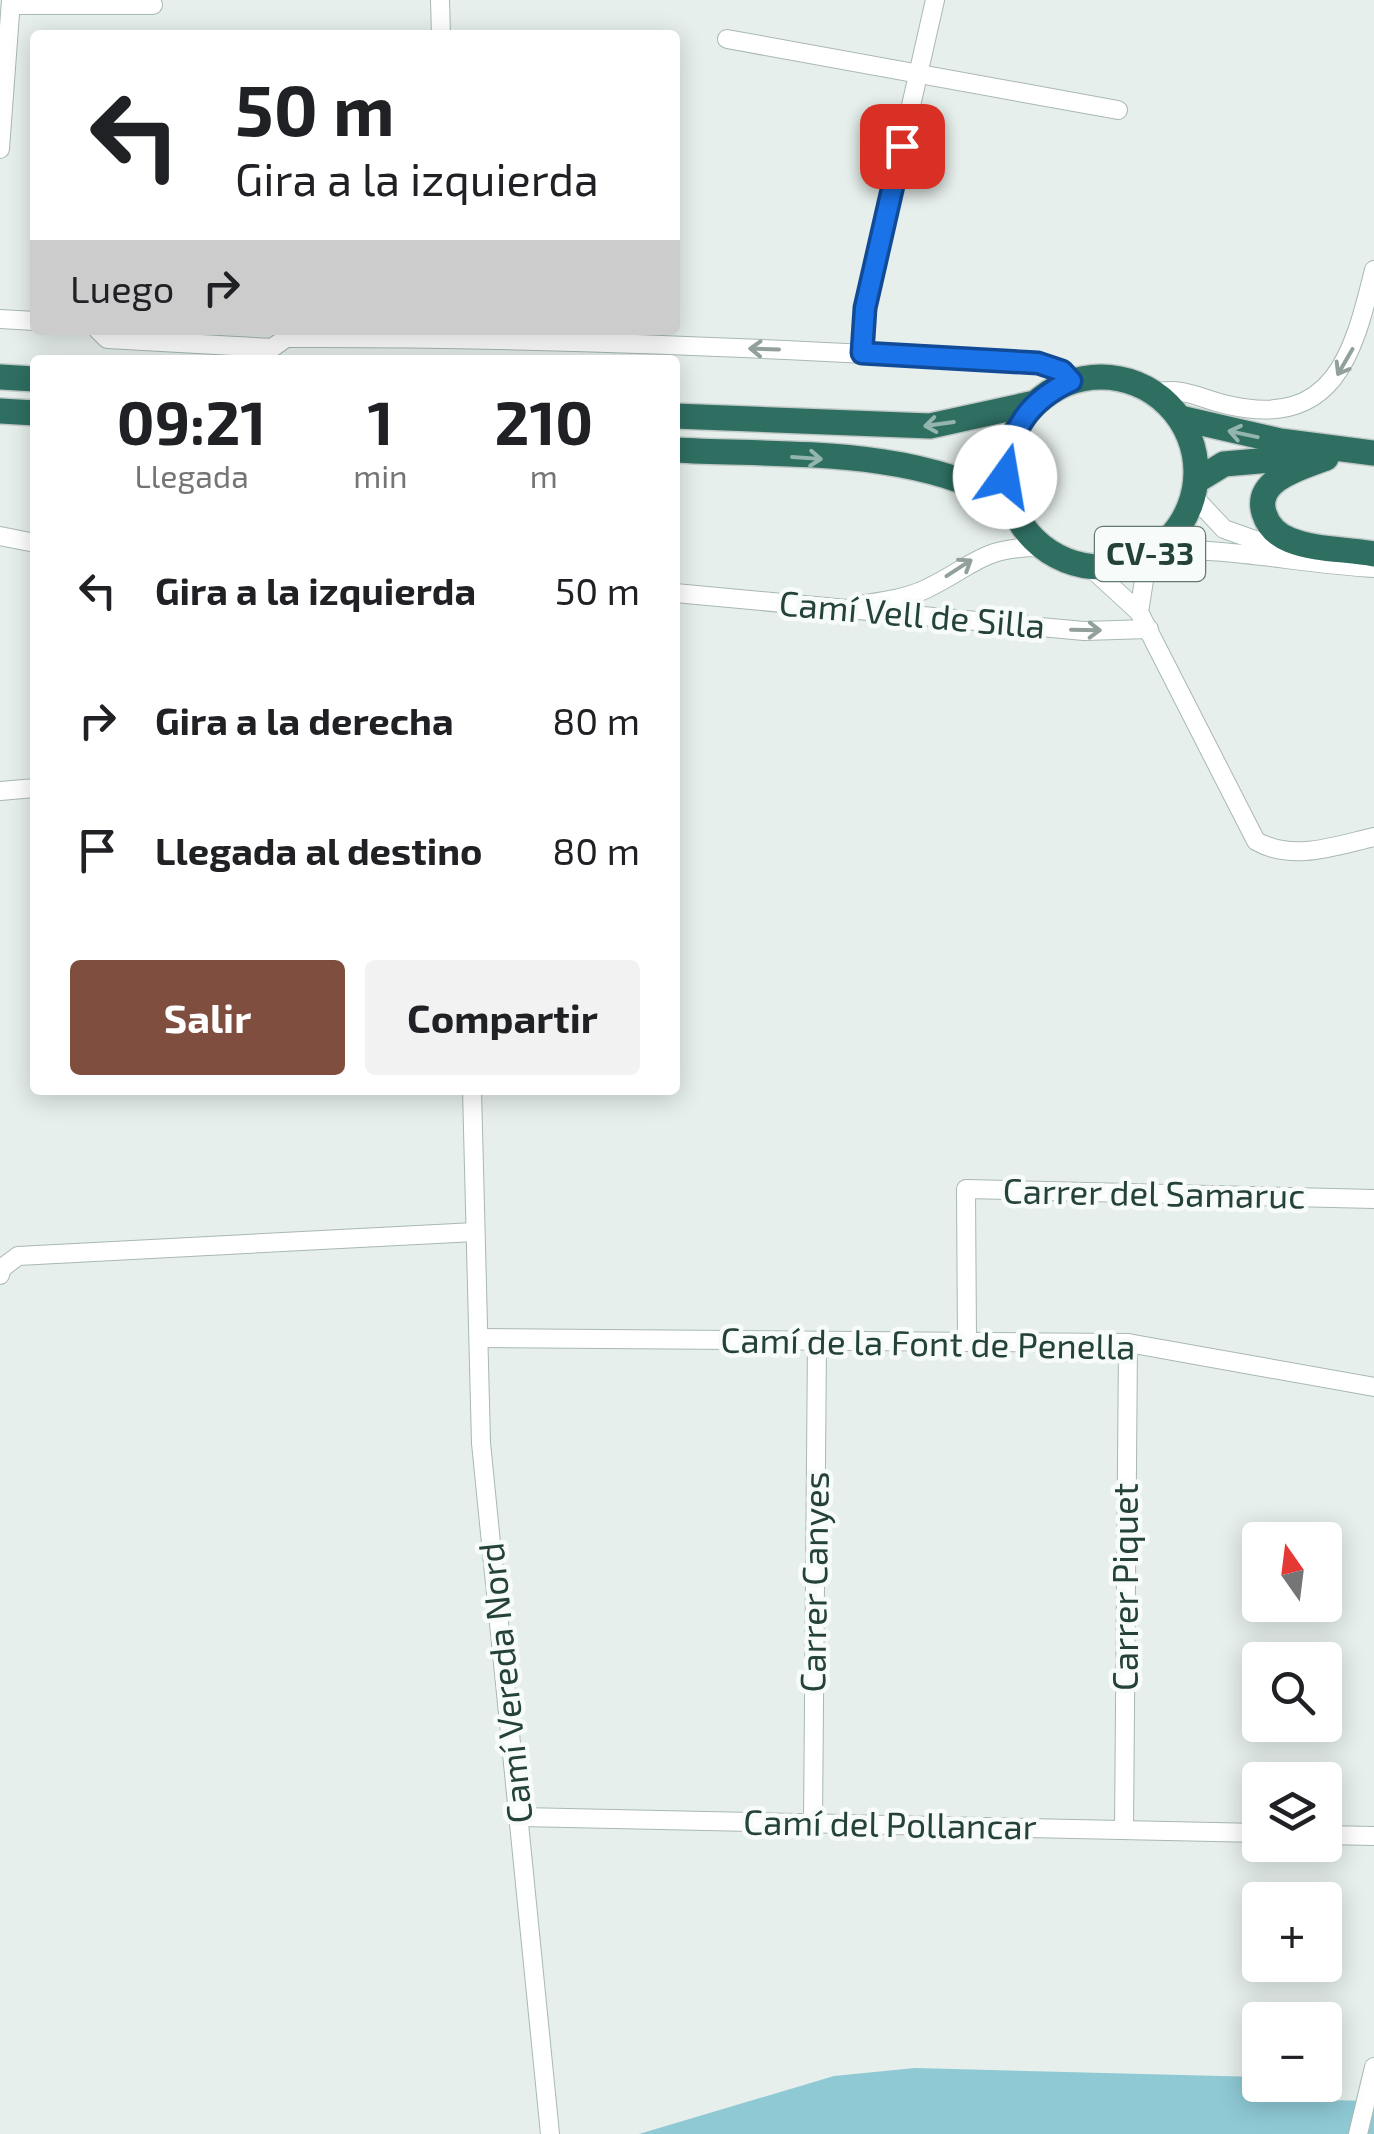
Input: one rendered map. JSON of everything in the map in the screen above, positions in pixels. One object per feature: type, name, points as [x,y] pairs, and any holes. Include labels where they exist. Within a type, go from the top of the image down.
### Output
[{"type":"highway","points":[[0,377],[30,379]]},
{"type":"highway","name":"CV-33","points":[[680,416],[930,426],[1034,403],[1071,381],[1100,377],[1128,380],[1154,393],[1180,418],[1194,448],[1194,489],[1179,526],[1152,552],[1120,565],[1090,567],[1064,560],[1042,547],[1023,528],[1010,504],[1005,477],[1008,450],[1018,425],[1034,403]]},
{"type":"highway","points":[[0,411],[30,413]]},
{"type":"highway","name":"CV-33","points":[[1180,418],[1280,441],[1374,455]]},
{"type":"highway","points":[[680,450],[902,467],[948,477],[1010,504]]},
{"type":"highway","name":"CV-33","points":[[1194,489],[1224,464],[1246,459],[1374,455]]},
{"type":"highway","points":[[1326,458],[1268,486],[1263,498],[1264,516],[1270,527],[1290,540],[1374,554]]},
{"type":"street","points":[[440,0],[441,30]]},
{"type":"street","points":[[862,353],[865,308],[935,0]]},
{"type":"street","points":[[0,149],[11,2],[152,6]]},
{"type":"street","points":[[727,39],[1118,110]]},
{"type":"street","points":[[1154,393],[1173,389],[1230,406],[1258,407],[1287,406],[1321,391],[1342,372],[1356,341],[1374,270]]},
{"type":"street","points":[[0,320],[30,321]]},
{"type":"street","points":[[104,335],[108,339],[272,348],[286,338],[408,335]]},
{"type":"street","points":[[470,335],[1038,363],[1062,371],[1071,381]]},
{"type":"street","name":"CV-33","points":[[1194,489],[1224,529],[1266,547],[1302,554],[1374,554]]},
{"type":"street","points":[[0,536],[30,541]]},
{"type":"street","points":[[835,608],[926,590],[975,557],[995,550],[1042,547]]},
{"type":"street","name":"CV-33","points":[[1152,552],[1217,550],[1292,563],[1374,568]]},
{"type":"street","points":[[1144,620],[1152,552]]},
{"type":"street","points":[[1090,567],[1144,620],[1242,820],[1256,840],[1274,851],[1310,852],[1374,837]]},
{"type":"street","name":"Camí Vell de Silla","points":[[680,592],[1084,631],[1144,620]]},
{"type":"street","points":[[0,791],[30,788]]},
{"type":"street","name":"Camí Vereda Nord","points":[[472,1095],[481,1443],[550,2134]]},
{"type":"street","name":"Carrer del Samaruc","points":[[967,1342],[966,1189],[1374,1200]]},
{"type":"street","points":[[0,1275],[2,1268],[18,1256],[475,1232]]},
{"type":"street","name":"Camí de la Font de Penella","points":[[479,1338],[1128,1343],[1374,1387]]},
{"type":"street","name":"Carrer Canyes","points":[[813,1823],[818,1341]]},
{"type":"street","name":"Carrer Piquet","points":[[1124,1830],[1128,1343]]},
{"type":"street","name":"Camí del Pollancar","points":[[521,1817],[1242,1833]]},
{"type":"street","points":[[1342,1835],[1374,1836]]},
{"type":"street","points":[[1358,2134],[1374,2067]]},
{"type":"water","points":[[915,2068],[1242,2077],[1242,2102],[1374,2101],[1374,2134],[639,2134],[834,2076]]},
{"type":"route","points":[[902,146],[865,308],[862,353],[1038,363],[1062,371],[1071,381],[1034,403],[1018,425],[1008,450],[1005,477]]}]
